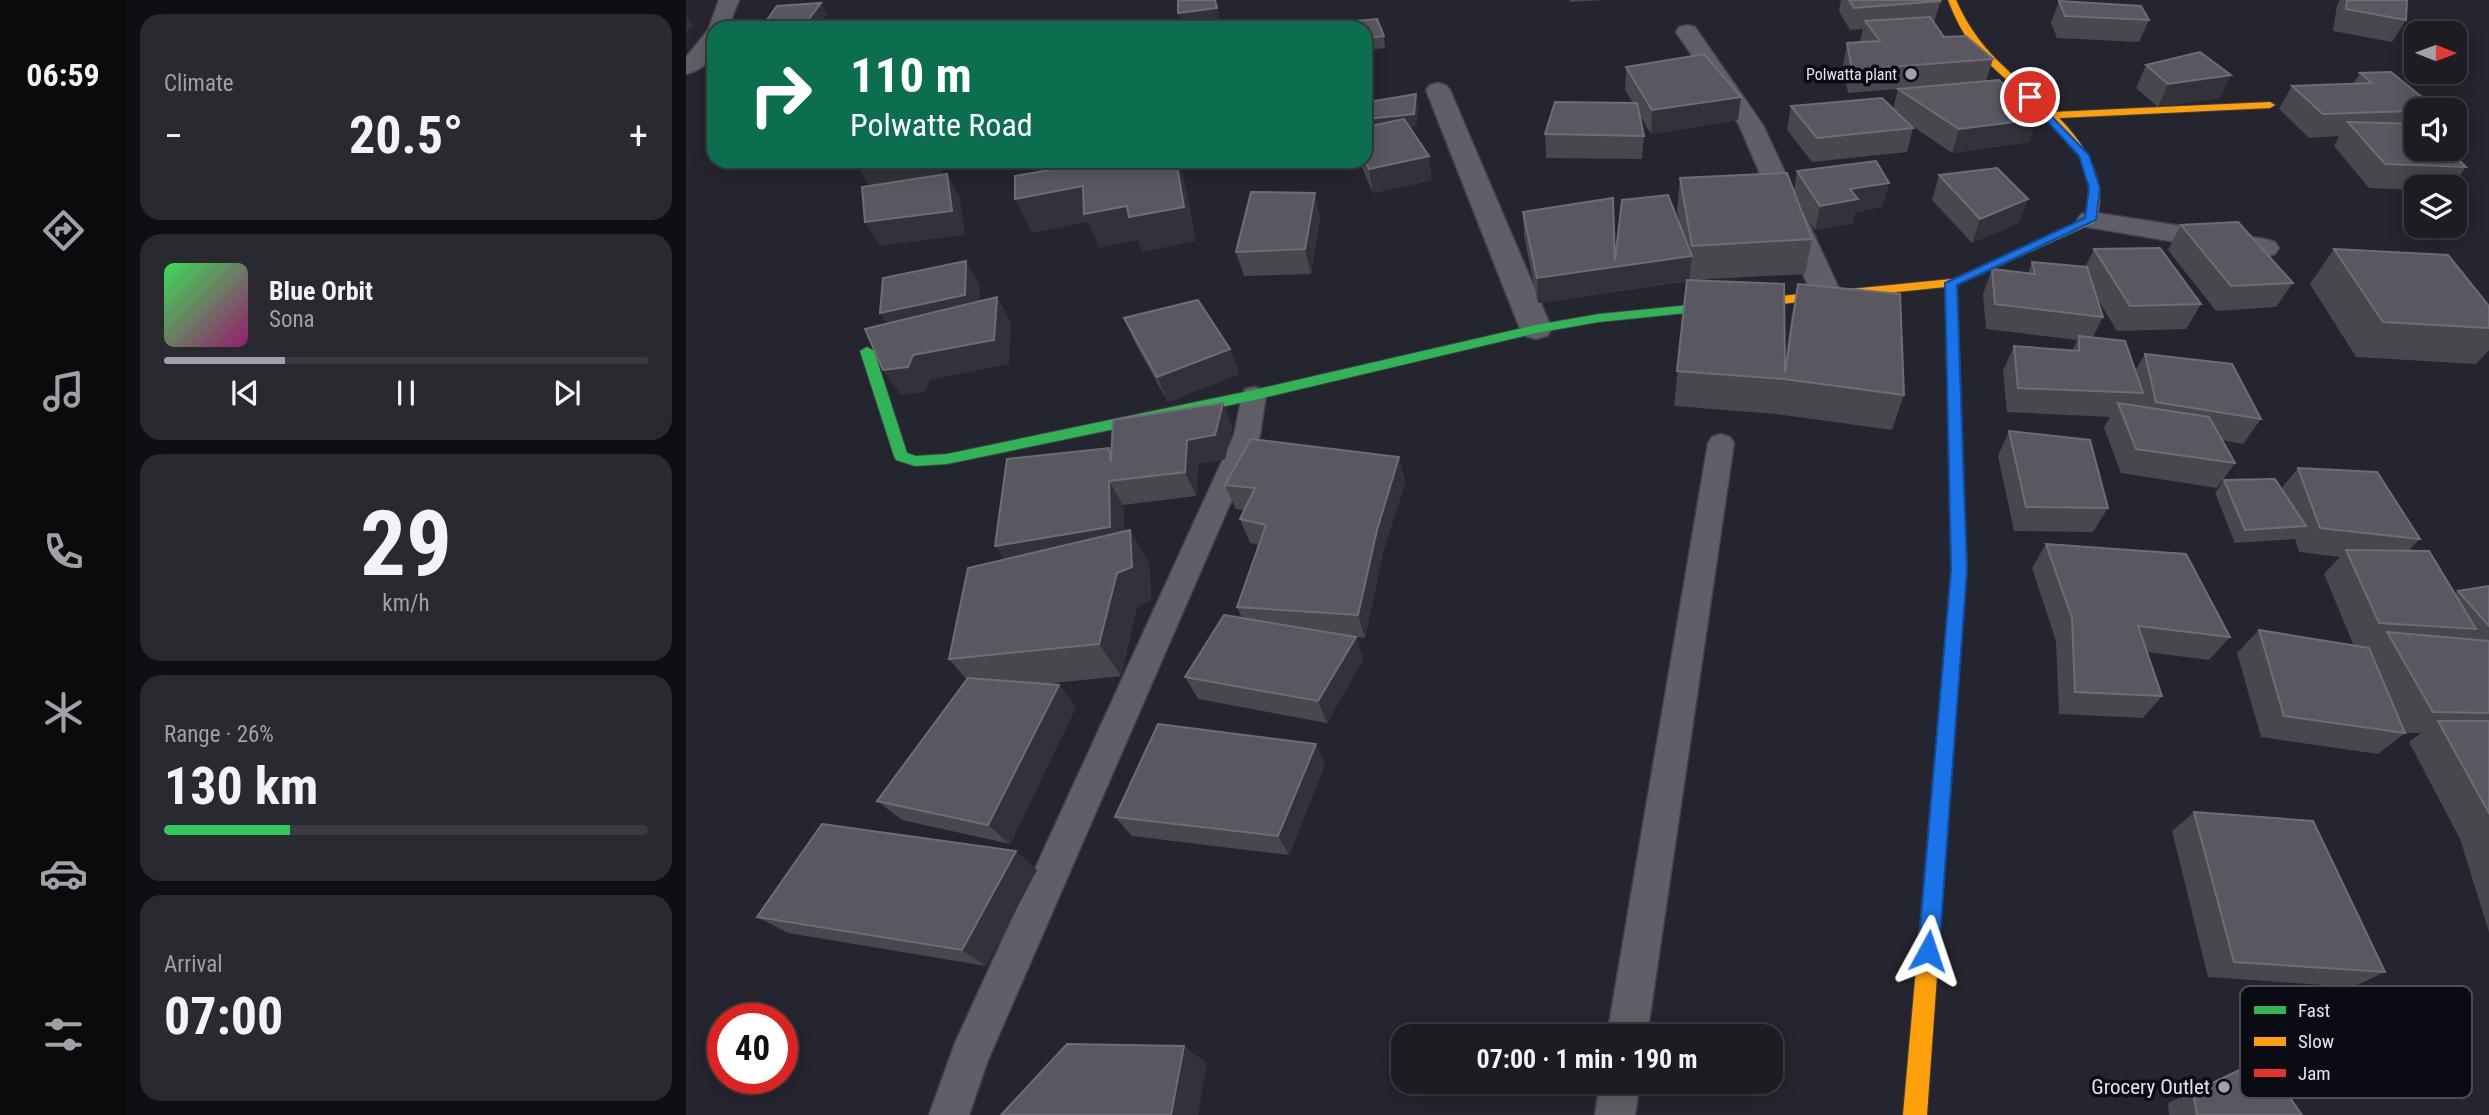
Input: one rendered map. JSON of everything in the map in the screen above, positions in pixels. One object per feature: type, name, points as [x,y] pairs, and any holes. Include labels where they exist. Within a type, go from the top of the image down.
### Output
[{"type":"street","points":[[720,21],[729,0]]},
{"type":"street","points":[[1952,0],[1955,14],[1991,61],[2049,115],[2084,155],[2094,188],[2091,220]]},
{"type":"street","points":[[1686,32],[1751,125],[1827,295]]},
{"type":"street","points":[[686,67],[697,60],[707,45]]},
{"type":"street","points":[[1438,90],[1536,329]]},
{"type":"street","points":[[2049,115],[2270,105]]},
{"type":"street","points":[[867,351],[901,456],[915,461],[947,459],[1254,396],[1536,329],[1599,318],[1951,283],[2091,220],[2265,248]]},
{"type":"street","points":[[1915,1115],[1959,570],[1951,283]]},
{"type":"lane","points":[[949,1115],[975,1045],[1247,435],[1254,396]]},
{"type":"lane","points":[[1629,1024],[1721,443]]},
{"type":"lane","points":[[1615,1115],[1618,1094]]},
{"type":"building","points":[[1178,0],[1215,0],[1217,8],[1178,13]]},
{"type":"building","points":[[1849,0],[1940,0],[1940,1],[1854,8]]},
{"type":"building","points":[[2347,0],[2407,0],[2406,20],[2346,9]]},
{"type":"building","points":[[2059,1],[2141,6],[2149,20],[2065,16]]},
{"type":"building","points":[[821,3],[808,20],[766,21],[777,6]]},
{"type":"building","points":[[1930,17],[1944,37],[1966,36],[1993,59],[1852,70],[1847,43],[1880,41],[1865,21]]},
{"type":"building","points":[[1377,19],[1384,36],[1372,37],[1372,21],[1354,21]]},
{"type":"building","points":[[2200,52],[2231,75],[2168,84],[2146,65]]},
{"type":"building","points":[[1704,54],[1741,97],[1652,110],[1626,67]]},
{"type":"building","points":[[2391,72],[2423,98],[2404,98],[2404,111],[2323,114],[2292,86],[2372,83],[2360,73]]},
{"type":"building","points":[[1999,80],[2037,119],[1959,129],[1898,89]]},
{"type":"building","points":[[1416,94],[1414,114],[1372,119],[1372,101]]},
{"type":"building","points":[[1882,98],[1913,128],[1817,138],[1791,106]]},
{"type":"building","points":[[1555,102],[1637,103],[1644,136],[1545,134]]},
{"type":"building","points":[[1404,119],[1429,156],[1369,169],[1372,168],[1372,126]]},
{"type":"building","points":[[2348,122],[2404,124],[2404,161],[2460,161],[2466,167],[2385,164]]},
{"type":"building","points":[[1876,161],[1889,183],[1850,189],[1858,199],[1820,206],[1797,171]]},
{"type":"building","points":[[1061,168],[1177,168],[1184,207],[1129,217],[1127,206],[1084,214],[1083,186],[1015,199],[1015,176]]},
{"type":"building","points":[[1997,168],[2028,199],[1980,219],[1939,175]]},
{"type":"building","points":[[1787,173],[1812,239],[1692,246],[1680,178]]},
{"type":"building","points":[[947,174],[952,211],[865,222],[862,187]]},
{"type":"building","points":[[1251,192],[1315,193],[1305,249],[1236,252]]},
{"type":"building","points":[[1668,195],[1692,256],[1537,278],[1523,212],[1613,198],[1615,261],[1622,200]]},
{"type":"building","points":[[2238,222],[2293,283],[2231,286],[2181,225]]},
{"type":"building","points":[[2160,248],[2201,304],[2130,306],[2094,249]]},
{"type":"building","points":[[2334,249],[2448,255],[2489,306],[2489,328],[2383,322]]},
{"type":"building","points":[[966,261],[965,295],[880,313],[883,278]]},
{"type":"building","points":[[2032,262],[2087,267],[2103,317],[1995,304],[1992,269],[2035,274]]},
{"type":"building","points":[[1687,280],[1784,284],[1785,373],[1798,284],[1900,294],[1904,395],[1784,379],[1677,371]]},
{"type":"building","points":[[997,297],[994,340],[913,355],[908,367],[883,370],[865,329]]},
{"type":"building","points":[[1198,300],[1230,349],[1157,377],[1124,318]]},
{"type":"building","points":[[2079,336],[2125,341],[2143,393],[2018,388],[2014,346],[2079,351]]},
{"type":"building","points":[[2145,354],[2232,364],[2261,419],[2156,402]]},
{"type":"building","points":[[1223,403],[1215,435],[1187,440],[1185,472],[1109,481],[1110,527],[995,546],[1007,459],[1109,448],[1111,462],[1113,420]]},
{"type":"building","points":[[2118,403],[2209,417],[2235,463],[2136,449]]},
{"type":"building","points":[[2009,431],[2090,440],[2108,508],[2026,507]]},
{"type":"building","points":[[1251,439],[1399,457],[1377,530],[1358,615],[1237,607],[1266,525],[1240,519],[1255,488],[1225,485]]},
{"type":"building","points":[[2298,468],[2377,472],[2420,539],[2320,528]]},
{"type":"building","points":[[2275,479],[2306,526],[2245,530],[2224,480]]},
{"type":"building","points":[[1130,530],[1132,567],[1117,573],[1099,644],[949,659],[968,568]]},
{"type":"building","points":[[2046,544],[2186,554],[2230,637],[2138,626],[2162,696],[2075,692],[2072,618]]},
{"type":"building","points":[[2346,550],[2429,551],[2476,629],[2379,623]]},
{"type":"building","points":[[2489,586],[2489,626],[2458,591]]},
{"type":"building","points":[[1224,615],[1356,637],[1318,701],[1185,677]]},
{"type":"building","points":[[2259,630],[2369,648],[2405,733],[2284,716]]},
{"type":"building","points":[[2387,632],[2489,641],[2489,713],[2433,712]]},
{"type":"building","points":[[968,678],[1059,685],[988,825],[877,801]]},
{"type":"building","points":[[2438,721],[2489,721],[2489,813]]},
{"type":"building","points":[[1158,724],[1316,744],[1278,836],[1115,817]]},
{"type":"building","points":[[2194,812],[2313,821],[2385,972],[2234,962]]},
{"type":"building","points":[[822,824],[1016,851],[962,950],[757,917]]},
{"type":"building","points":[[1067,1044],[1184,1046],[1171,1115],[1001,1115]]},
{"type":"building","name":"Grocery Outlet","points":[[2240,1070],[2240,1098],[2290,1098],[2302,1115],[2197,1115],[2193,1092]]},
{"type":"traffic: fast","points":[[1955,621],[1959,570],[1951,283],[2074,228]]},
{"type":"traffic: fast","points":[[867,351],[901,456],[915,461],[947,459],[1254,395],[1536,329],[1599,318],[1741,304]]},
{"type":"traffic: slow","points":[[1952,0],[1977,45],[2049,112],[2078,147],[2088,166],[2095,196],[2091,220],[2074,228]]},
{"type":"traffic: slow","points":[[2049,115],[2270,105]]},
{"type":"traffic: slow","points":[[1741,304],[1951,283]]},
{"type":"traffic: slow","points":[[1915,1115],[1933,891]]},
{"type":"traffic: jam","points":[[1933,891],[1955,621]]},
{"type":"place","name":"Polwatta plant","points":[[1911,74]]},
{"type":"place","name":"Grocery Outlet","points":[[2224,1087]]},
{"type":"route","points":[[1928,951],[1959,570],[1951,283],[2091,220],[2094,188],[2084,155],[2030,97]]}]
